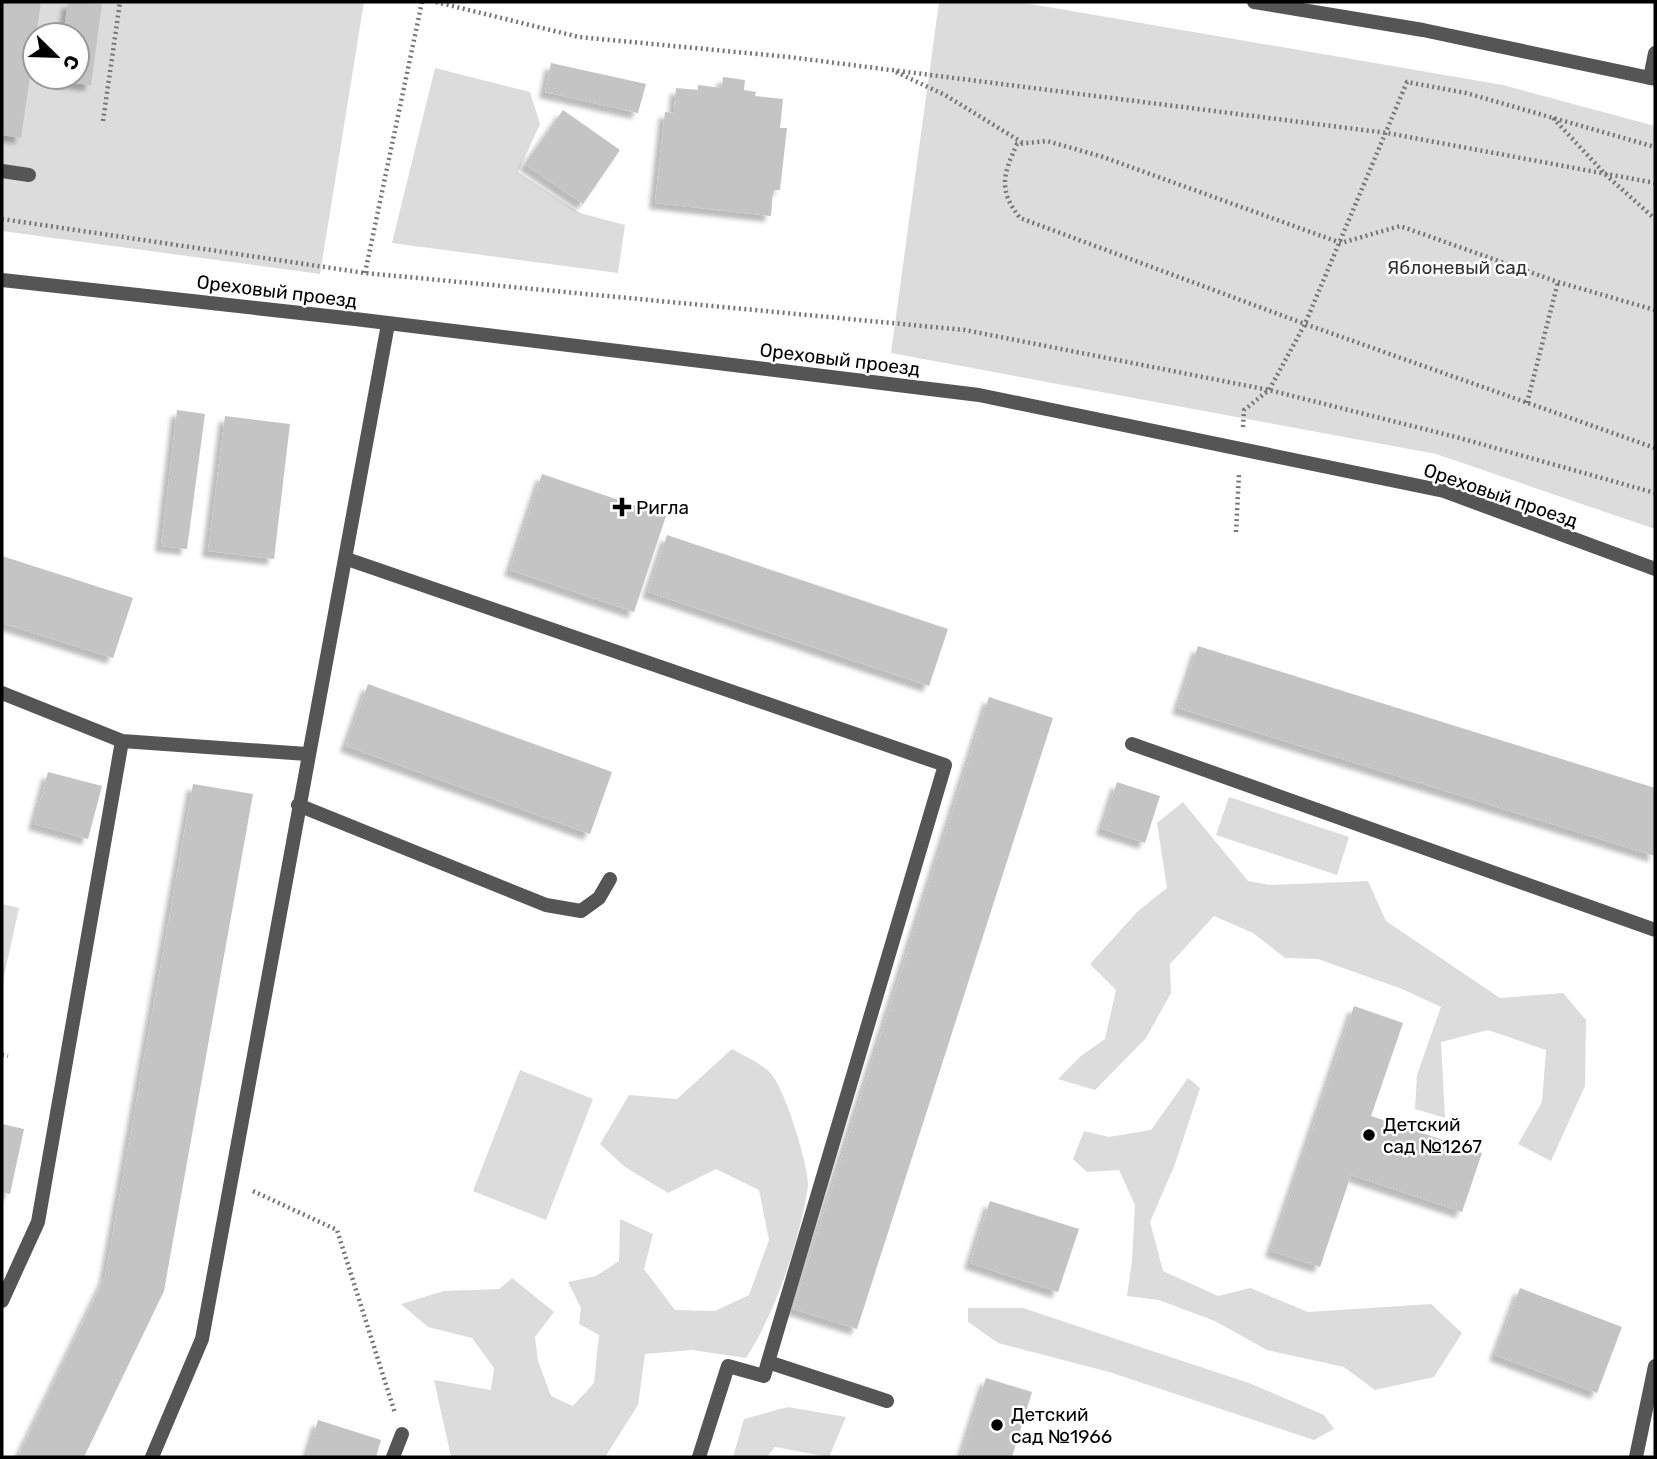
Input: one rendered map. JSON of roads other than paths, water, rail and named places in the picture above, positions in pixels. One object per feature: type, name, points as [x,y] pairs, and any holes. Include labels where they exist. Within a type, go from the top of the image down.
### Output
[{"type":"street","points":[[1255,2],[1423,30],[1653,79],[1655,53]]},
{"type":"street","points":[[2,171],[29,175]]},
{"type":"street","name":"Ореховый проезд","points":[[2,279],[979,395],[1444,491],[1655,569]]},
{"type":"street","points":[[152,1457],[202,1339],[307,754],[347,559],[388,324]]},
{"type":"street","points":[[347,559],[945,765],[764,1376],[728,1366],[699,1457]]},
{"type":"street","points":[[2,693],[122,741],[307,754]]},
{"type":"street","points":[[2,1301],[38,1222],[122,741]]},
{"type":"street","points":[[1132,744],[1655,930]]},
{"type":"street","points":[[298,804],[546,905],[581,911],[599,898],[610,879]]},
{"type":"street","points":[[768,1362],[887,1401]]},
{"type":"street","points":[[1636,1457],[1655,1366]]},
{"type":"street","points":[[393,1457],[402,1434]]},
{"type":"place","name":"Ригла","points":[[622,507]]},
{"type":"place","name":"Детский сад №1267","points":[[1369,1135]]},
{"type":"place","name":"Детский сад №1966","points":[[997,1425]]},
{"type":"park label","name":"Яблоневый сад","points":[[1457,267]]}]
